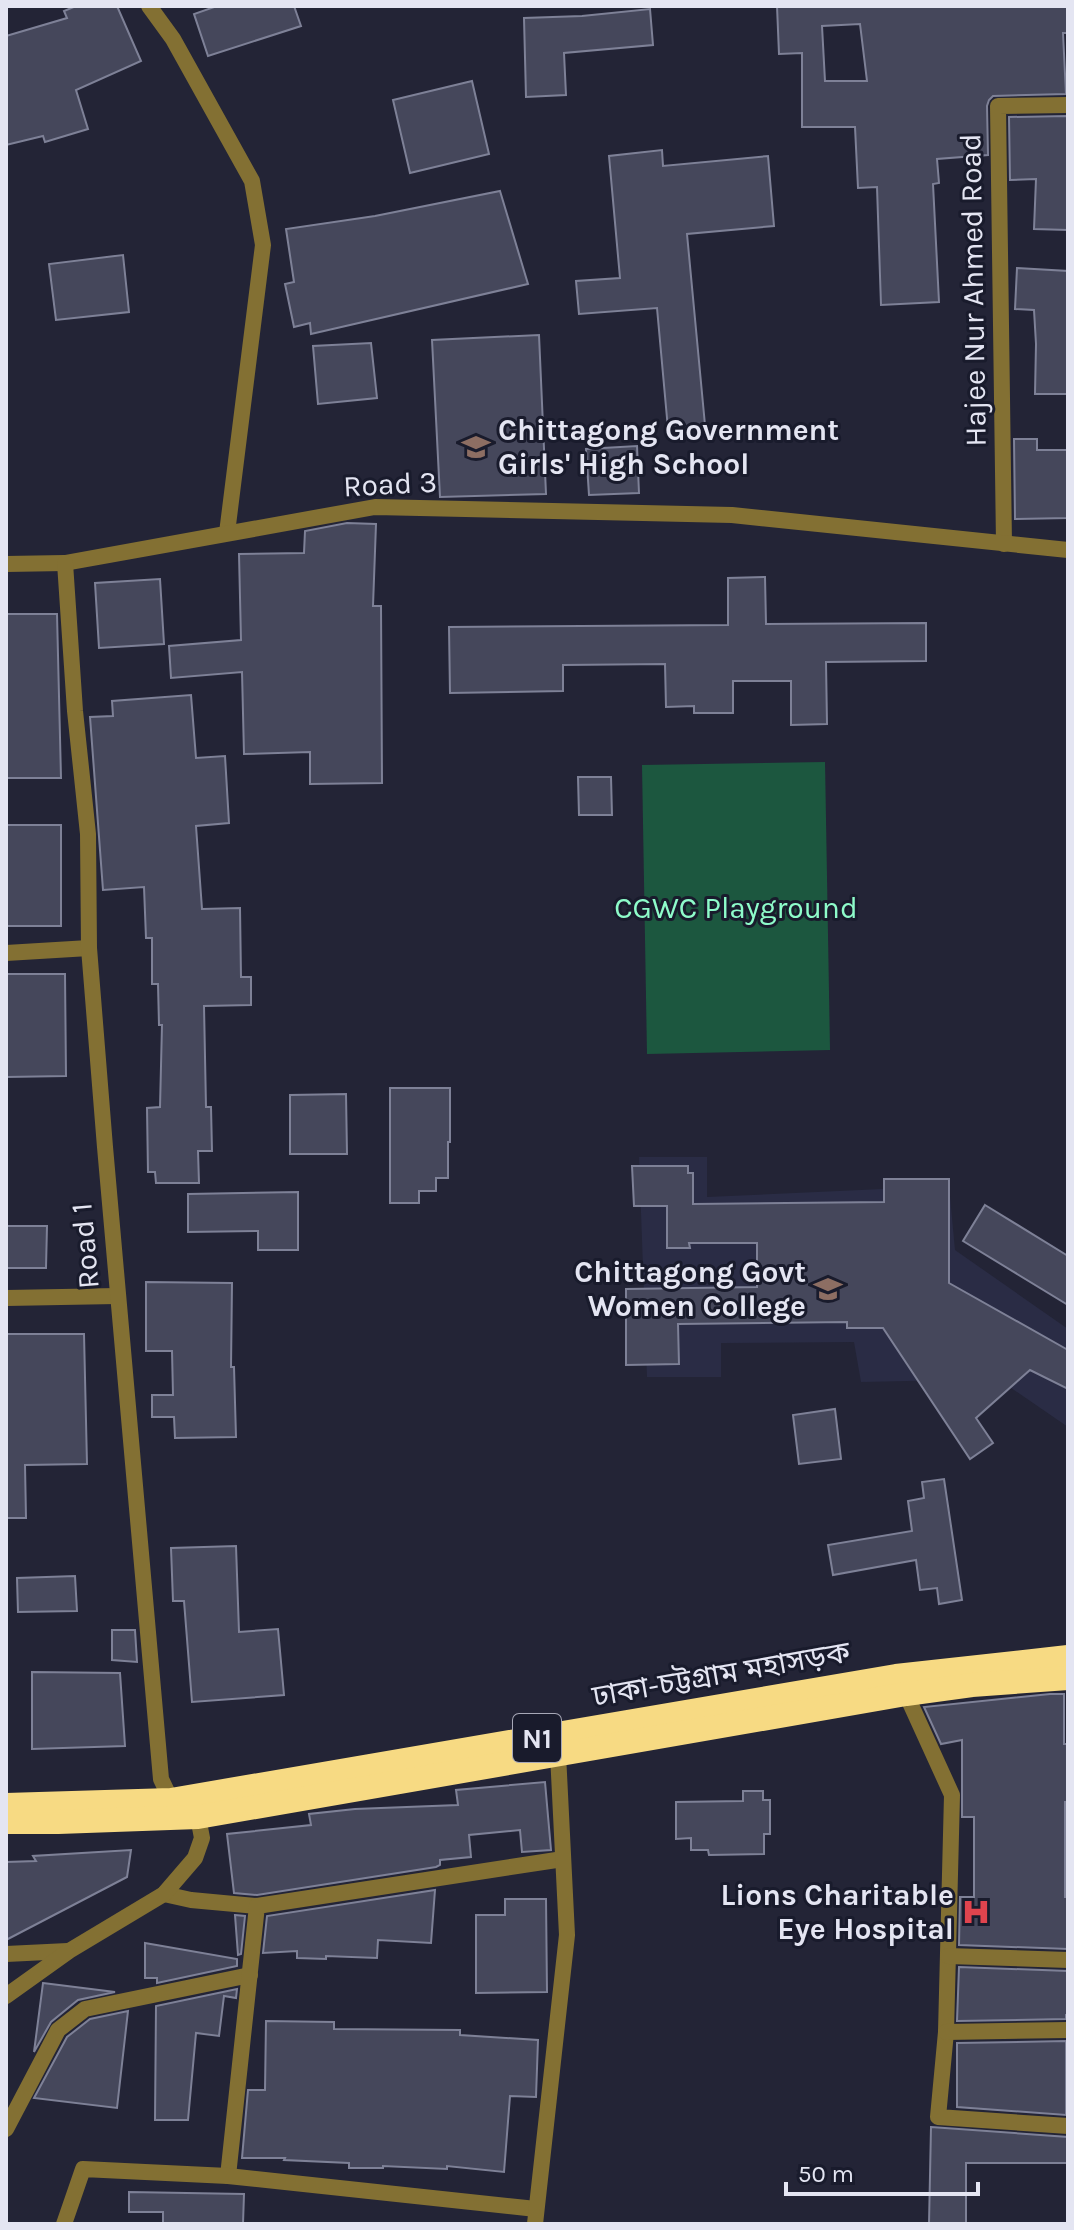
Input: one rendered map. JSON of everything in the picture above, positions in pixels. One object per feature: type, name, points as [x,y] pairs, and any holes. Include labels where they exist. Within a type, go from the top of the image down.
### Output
[{"type":"highway","name":"ঢাকা-চট্টগ্রাম মহাসড়ক","points":[[6,1805],[171,1800],[896,1676],[1068,1657]]},
{"type":"highway","name":"ঢাকা-চট্টগ্রাম মহাসড়ক","points":[[6,1822],[198,1817],[906,1694],[972,1685],[1068,1678]]},
{"type":"street","points":[[149,6],[173,39],[252,181],[263,245],[227,533]]},
{"type":"street","name":"Hajee Nur Ahmed Road","points":[[1004,544],[998,106],[1068,105]]},
{"type":"street","name":"Road 3","points":[[6,564],[65,563],[375,507],[732,515],[1068,550]]},
{"type":"street","name":"Road 1","points":[[65,563],[75,711],[88,834],[89,948],[117,1296],[161,1779],[171,1800]]},
{"type":"street","points":[[6,953],[89,948]]},
{"type":"street","points":[[6,1298],[117,1296]]},
{"type":"street","points":[[906,1694],[952,1795],[946,2032],[938,2117],[1068,2126]]},
{"type":"street","points":[[64,2224],[83,2169],[228,2176],[535,2217],[567,1935],[558,1754]]},
{"type":"street","points":[[6,1996],[69,1951],[164,1894],[195,1858],[202,1838],[198,1817],[171,1800]]},
{"type":"street","points":[[164,1894],[191,1900],[257,1906],[563,1859]]},
{"type":"street","points":[[228,2176],[257,1906]]},
{"type":"street","points":[[6,1954],[69,1951]]},
{"type":"street","points":[[948,1956],[1068,1960]]},
{"type":"street","points":[[6,2129],[58,2030],[85,2009],[250,1975]]},
{"type":"street","points":[[946,2032],[1068,2030]]},
{"type":"shaded area","name":"Chittagong Govt Women College","points":[[639,1157],[707,1157],[707,1197],[949,1186],[955,1250],[1068,1329],[1068,1427],[956,1350],[955,1380],[861,1382],[854,1342],[721,1343],[721,1377],[647,1377]]},
{"type":"green space","name":"CGWC Playground","points":[[825,762],[830,1050],[647,1054],[642,765]]},
{"type":"building","points":[[76,6],[117,6],[141,61],[76,90],[88,129],[45,142],[43,136],[6,145],[6,36],[67,18],[64,11]]},
{"type":"building","points":[[217,6],[294,6],[301,26],[208,56],[194,14]]},
{"type":"building","points":[[777,6],[1068,6],[1068,33],[1063,33],[1066,94],[993,96],[987,106],[988,155],[937,159],[939,183],[933,184],[939,302],[881,305],[877,187],[858,188],[855,127],[802,127],[802,53],[779,54]],"holes":[[[860,24],[867,81],[825,81],[822,26]]]},
{"type":"building","points":[[650,9],[653,45],[564,53],[566,95],[526,97],[524,18]]},
{"type":"building","points":[[472,81],[489,154],[410,173],[393,100]]},
{"type":"building","points":[[1067,116],[1068,230],[1034,229],[1036,179],[1010,180],[1009,117]]},
{"type":"building","points":[[662,150],[663,166],[768,156],[774,226],[687,234],[705,425],[668,429],[657,308],[579,314],[576,281],[620,278],[609,156]]},
{"type":"building","points":[[500,191],[528,284],[311,334],[310,323],[294,327],[285,284],[294,282],[286,229],[375,216]]},
{"type":"building","points":[[123,255],[129,312],[56,320],[49,264]]},
{"type":"building","points":[[1017,268],[1068,271],[1068,394],[1035,394],[1034,310],[1015,309]]},
{"type":"building","points":[[539,335],[546,494],[440,497],[432,340]]},
{"type":"building","points":[[371,343],[377,398],[318,404],[313,346]]},
{"type":"building","points":[[1014,439],[1037,439],[1037,450],[1068,450],[1068,518],[1015,519]]},
{"type":"building","points":[[637,446],[639,493],[589,495],[586,449]]},
{"type":"building","points":[[347,523],[376,524],[373,606],[381,606],[382,783],[310,784],[310,752],[244,754],[242,672],[171,678],[169,646],[241,640],[239,554],[304,553],[305,531]]},
{"type":"building","points":[[765,577],[766,624],[926,623],[926,661],[826,662],[827,724],[791,725],[791,681],[733,681],[733,713],[694,713],[694,706],[666,707],[665,664],[563,665],[563,691],[450,693],[449,627],[728,625],[728,578]]},
{"type":"building","points":[[160,579],[164,644],[99,648],[95,583]]},
{"type":"building","points":[[6,614],[57,614],[61,778],[6,778]]},
{"type":"building","points":[[191,695],[196,758],[225,756],[229,823],[196,826],[202,909],[240,908],[241,977],[251,977],[251,1005],[204,1006],[206,1107],[211,1107],[212,1151],[198,1151],[199,1183],[156,1183],[155,1172],[148,1172],[147,1108],[160,1107],[162,1025],[159,1025],[158,984],[152,984],[152,938],[146,938],[144,887],[103,890],[90,717],[113,716],[112,701]]},
{"type":"building","points":[[578,777],[611,777],[612,815],[579,815]]},
{"type":"building","points":[[6,825],[61,825],[61,926],[6,926]]},
{"type":"building","points":[[6,974],[65,974],[66,1076],[6,1077]]},
{"type":"building","points":[[390,1088],[450,1088],[448,1178],[436,1178],[436,1191],[419,1191],[419,1203],[390,1203]]},
{"type":"building","points":[[346,1094],[347,1154],[290,1154],[290,1095]]},
{"type":"building","name":"Chittagong Govt Women College","points":[[632,1166],[688,1166],[688,1173],[693,1173],[693,1204],[884,1202],[884,1179],[949,1179],[949,1283],[1068,1350],[1068,1389],[1030,1370],[976,1418],[993,1443],[970,1459],[883,1328],[847,1328],[847,1322],[678,1324],[679,1364],[626,1365],[626,1289],[757,1287],[757,1243],[689,1243],[690,1248],[667,1248],[667,1206],[634,1206]]},
{"type":"building","points":[[298,1192],[298,1250],[258,1250],[258,1231],[188,1232],[188,1194]]},
{"type":"building","points":[[985,1205],[1068,1256],[1068,1305],[963,1241]]},
{"type":"building","points":[[6,1226],[47,1226],[46,1268],[6,1268]]},
{"type":"building","points":[[146,1282],[232,1283],[231,1367],[234,1367],[236,1437],[175,1438],[174,1417],[152,1417],[152,1395],[173,1395],[172,1351],[146,1351]]},
{"type":"building","points":[[6,1334],[84,1334],[87,1464],[25,1465],[26,1518],[6,1518]]},
{"type":"building","points":[[835,1409],[841,1459],[799,1464],[793,1415]]},
{"type":"building","points":[[944,1479],[962,1600],[939,1604],[937,1588],[920,1590],[916,1560],[833,1575],[828,1545],[912,1531],[908,1501],[924,1498],[922,1482]]},
{"type":"building","points":[[236,1546],[239,1632],[278,1629],[284,1695],[192,1702],[184,1601],[173,1601],[171,1548]]},
{"type":"building","points":[[75,1576],[77,1611],[18,1612],[17,1578]]},
{"type":"building","points":[[112,1630],[135,1630],[137,1662],[112,1660]]},
{"type":"building","points":[[32,1672],[120,1673],[125,1746],[32,1749]]},
{"type":"building","points":[[1064,1694],[1064,1744],[1068,1744],[1065,1897],[1068,1897],[1068,1949],[959,1945],[960,1897],[974,1897],[974,1817],[962,1817],[962,1740],[941,1744],[924,1707]]},
{"type":"building","points":[[545,1782],[551,1850],[522,1852],[520,1830],[469,1835],[471,1857],[440,1860],[440,1865],[436,1867],[257,1895],[234,1893],[227,1834],[311,1825],[309,1814],[458,1805],[456,1790]]},
{"type":"building","points":[[743,1791],[763,1791],[763,1800],[770,1800],[770,1834],[764,1834],[764,1854],[709,1855],[708,1850],[691,1850],[691,1838],[676,1839],[676,1802],[743,1801]]},
{"type":"building","points":[[131,1850],[127,1877],[6,1940],[6,1862],[36,1861],[33,1856]]},
{"type":"building","points":[[435,1890],[431,1943],[378,1940],[377,1958],[297,1958],[297,1951],[263,1953],[267,1916]]},
{"type":"building","points":[[505,1899],[546,1899],[547,1992],[476,1993],[476,1915],[505,1915]]},
{"type":"building","points":[[235,1915],[245,1916],[241,1954],[238,1955]]},
{"type":"building","points":[[145,1943],[237,1959],[237,1966],[157,1983],[157,1978],[145,1978]]},
{"type":"building","points":[[959,1967],[1068,1971],[1068,2015],[1066,2019],[957,2021]]},
{"type":"building","points":[[43,1983],[115,1992],[78,2000],[51,2022],[34,2052]]},
{"type":"building","points":[[237,1989],[236,1998],[224,1996],[219,2036],[196,2033],[188,2120],[155,2120],[156,2006]]},
{"type":"building","points":[[128,2011],[117,2108],[34,2098],[67,2037],[90,2019]]},
{"type":"building","points":[[266,2021],[334,2022],[334,2029],[460,2030],[460,2035],[538,2040],[536,2097],[510,2096],[504,2172],[447,2166],[447,2169],[349,2168],[349,2163],[242,2158],[248,2090],[265,2090]]},
{"type":"building","points":[[1066,2041],[1066,2115],[957,2107],[957,2043]]},
{"type":"building","points":[[931,2127],[1068,2137],[1068,2163],[966,2163],[966,2224],[929,2224]]},
{"type":"building","points":[[129,2192],[244,2194],[243,2224],[163,2224],[163,2212],[129,2212]]},
{"type":"place","name":"Chittagong Government Girls' High School","points":[[476,447]]},
{"type":"place","name":"Chittagong Govt Women College","points":[[828,1289]]},
{"type":"place","name":"Lions Charitable Eye Hospital","points":[[976,1912]]}]
